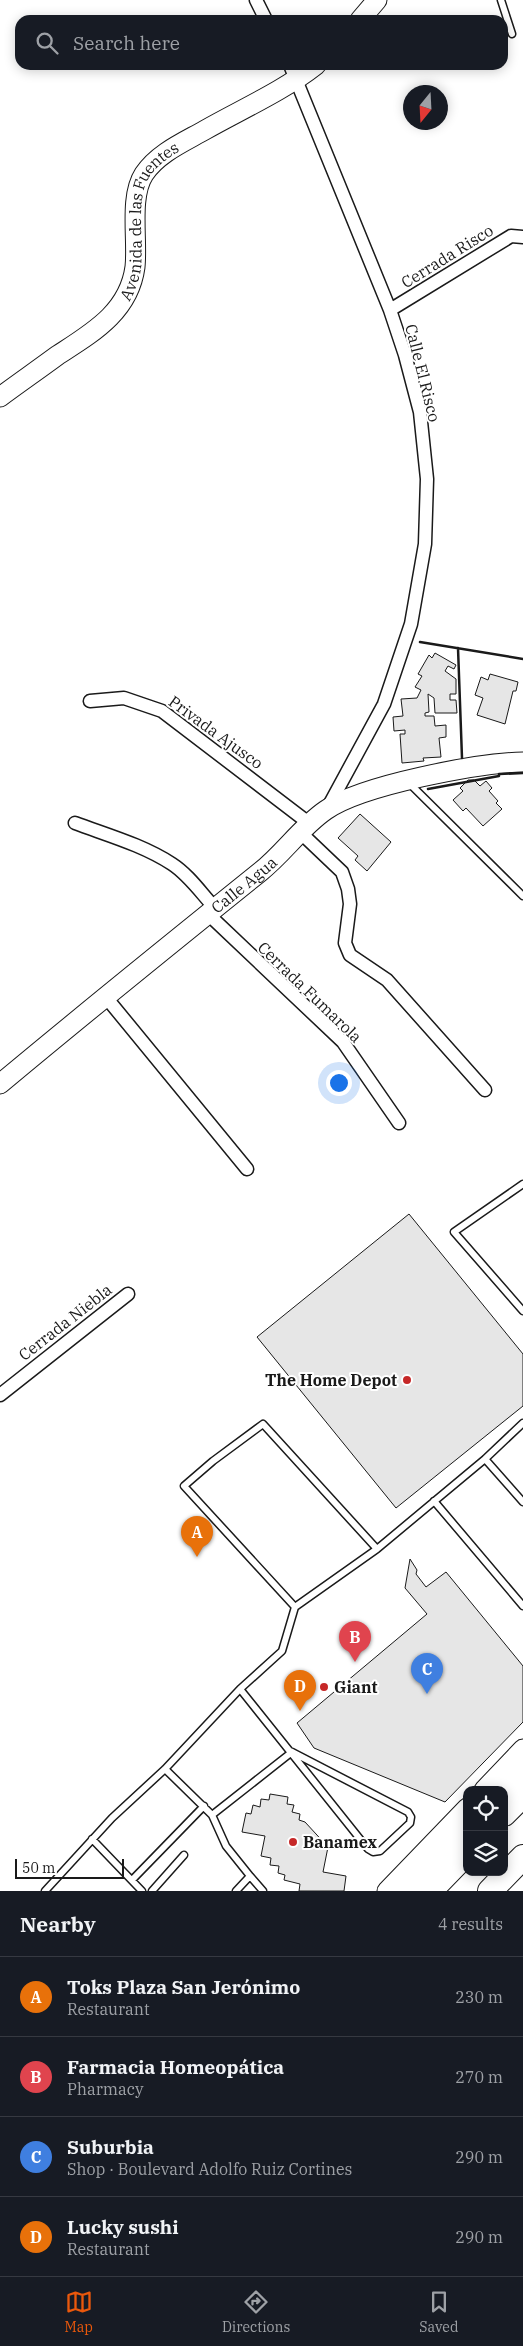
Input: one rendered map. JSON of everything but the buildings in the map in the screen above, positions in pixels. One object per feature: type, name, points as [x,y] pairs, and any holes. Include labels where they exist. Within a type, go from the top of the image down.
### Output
[{"type":"highway","points":[[508,1804],[517,1782]]},
{"type":"highway","points":[[407,1891],[464,1831]]},
{"type":"highway","points":[[430,1891],[463,1857]]},
{"type":"highway","points":[[490,1891],[523,1857]]},
{"type":"street","points":[[256,0],[264,15]]},
{"type":"street","points":[[364,15],[377,0]]},
{"type":"street","name":"Calle El Risco","points":[[293,72],[390,310],[405,355],[420,412],[427,479],[425,544],[410,624],[384,704],[326,809]]},
{"type":"street","name":"Avenida de las Fuentes","points":[[0,398],[97,331],[115,313],[128,292],[135,268],[137,194],[144,175],[156,160],[293,72]]},
{"type":"street","name":"Cerrada Risco","points":[[390,310],[511,236],[523,237]]},
{"type":"street","name":"Privada Ajusco","points":[[90,701],[124,698],[162,711],[305,829],[342,872],[348,889],[350,904],[345,943],[350,955],[387,980],[485,1090]]},
{"type":"street","name":"Calle Agua","points":[[0,1084],[105,996],[270,864],[326,809],[361,793],[407,781],[493,764],[523,762]]},
{"type":"street","name":"Cerrada Fumarola","points":[[75,823],[147,851],[171,864],[184,874],[212,911],[343,1042],[399,1122]]},
{"type":"street","points":[[105,996],[247,1169]]},
{"type":"street","name":"Cerrada Niebla","points":[[0,1395],[128,1294]]},
{"type":"street","points":[[488,1786],[523,1749]]},
{"type":"street","points":[[387,1891],[463,1812]]},
{"type":"lane","points":[[501,0],[506,15]]},
{"type":"lane","points":[[508,22],[512,34]]},
{"type":"lane","points":[[407,781],[523,896]]},
{"type":"lane","points":[[523,1184],[454,1232],[523,1311]]},
{"type":"lane","points":[[45,1891],[92,1839],[165,1769],[240,1689],[282,1651],[295,1607],[376,1549],[485,1459],[523,1423]]},
{"type":"lane","points":[[295,1607],[184,1486],[213,1460],[263,1424],[376,1549]]},
{"type":"lane","points":[[485,1459],[523,1502]]},
{"type":"lane","points":[[434,1501],[523,1606]]},
{"type":"lane","points":[[240,1689],[368,1849],[380,1852],[410,1823],[411,1817],[408,1812],[292,1752]]},
{"type":"lane","points":[[212,1815],[292,1752]]},
{"type":"lane","points":[[165,1769],[212,1815],[226,1846],[263,1891]]},
{"type":"lane","points":[[132,1880],[204,1806]]},
{"type":"lane","points":[[92,1839],[142,1891]]},
{"type":"lane","points":[[152,1891],[184,1855]]},
{"type":"lane","points":[[236,1891],[250,1876]]},
{"type":"wall","points":[[420,642],[523,659]]},
{"type":"wall","points":[[458,648],[462,758]]},
{"type":"wall","points":[[428,789],[499,776],[499,774],[523,773]]},
{"type":"place","name":"The Home Depot","points":[[407,1380]]},
{"type":"place","name":"Toks Plaza San Jerónimo","points":[[197,1557]]},
{"type":"place","name":"Farmacia Homeopática","points":[[355,1662]]},
{"type":"place","name":"Giant","points":[[324,1687]]},
{"type":"place","name":"Suburbia","points":[[427,1694]]},
{"type":"place","name":"Lucky sushi","points":[[300,1711]]},
{"type":"place","name":"Banamex","points":[[293,1842]]}]
